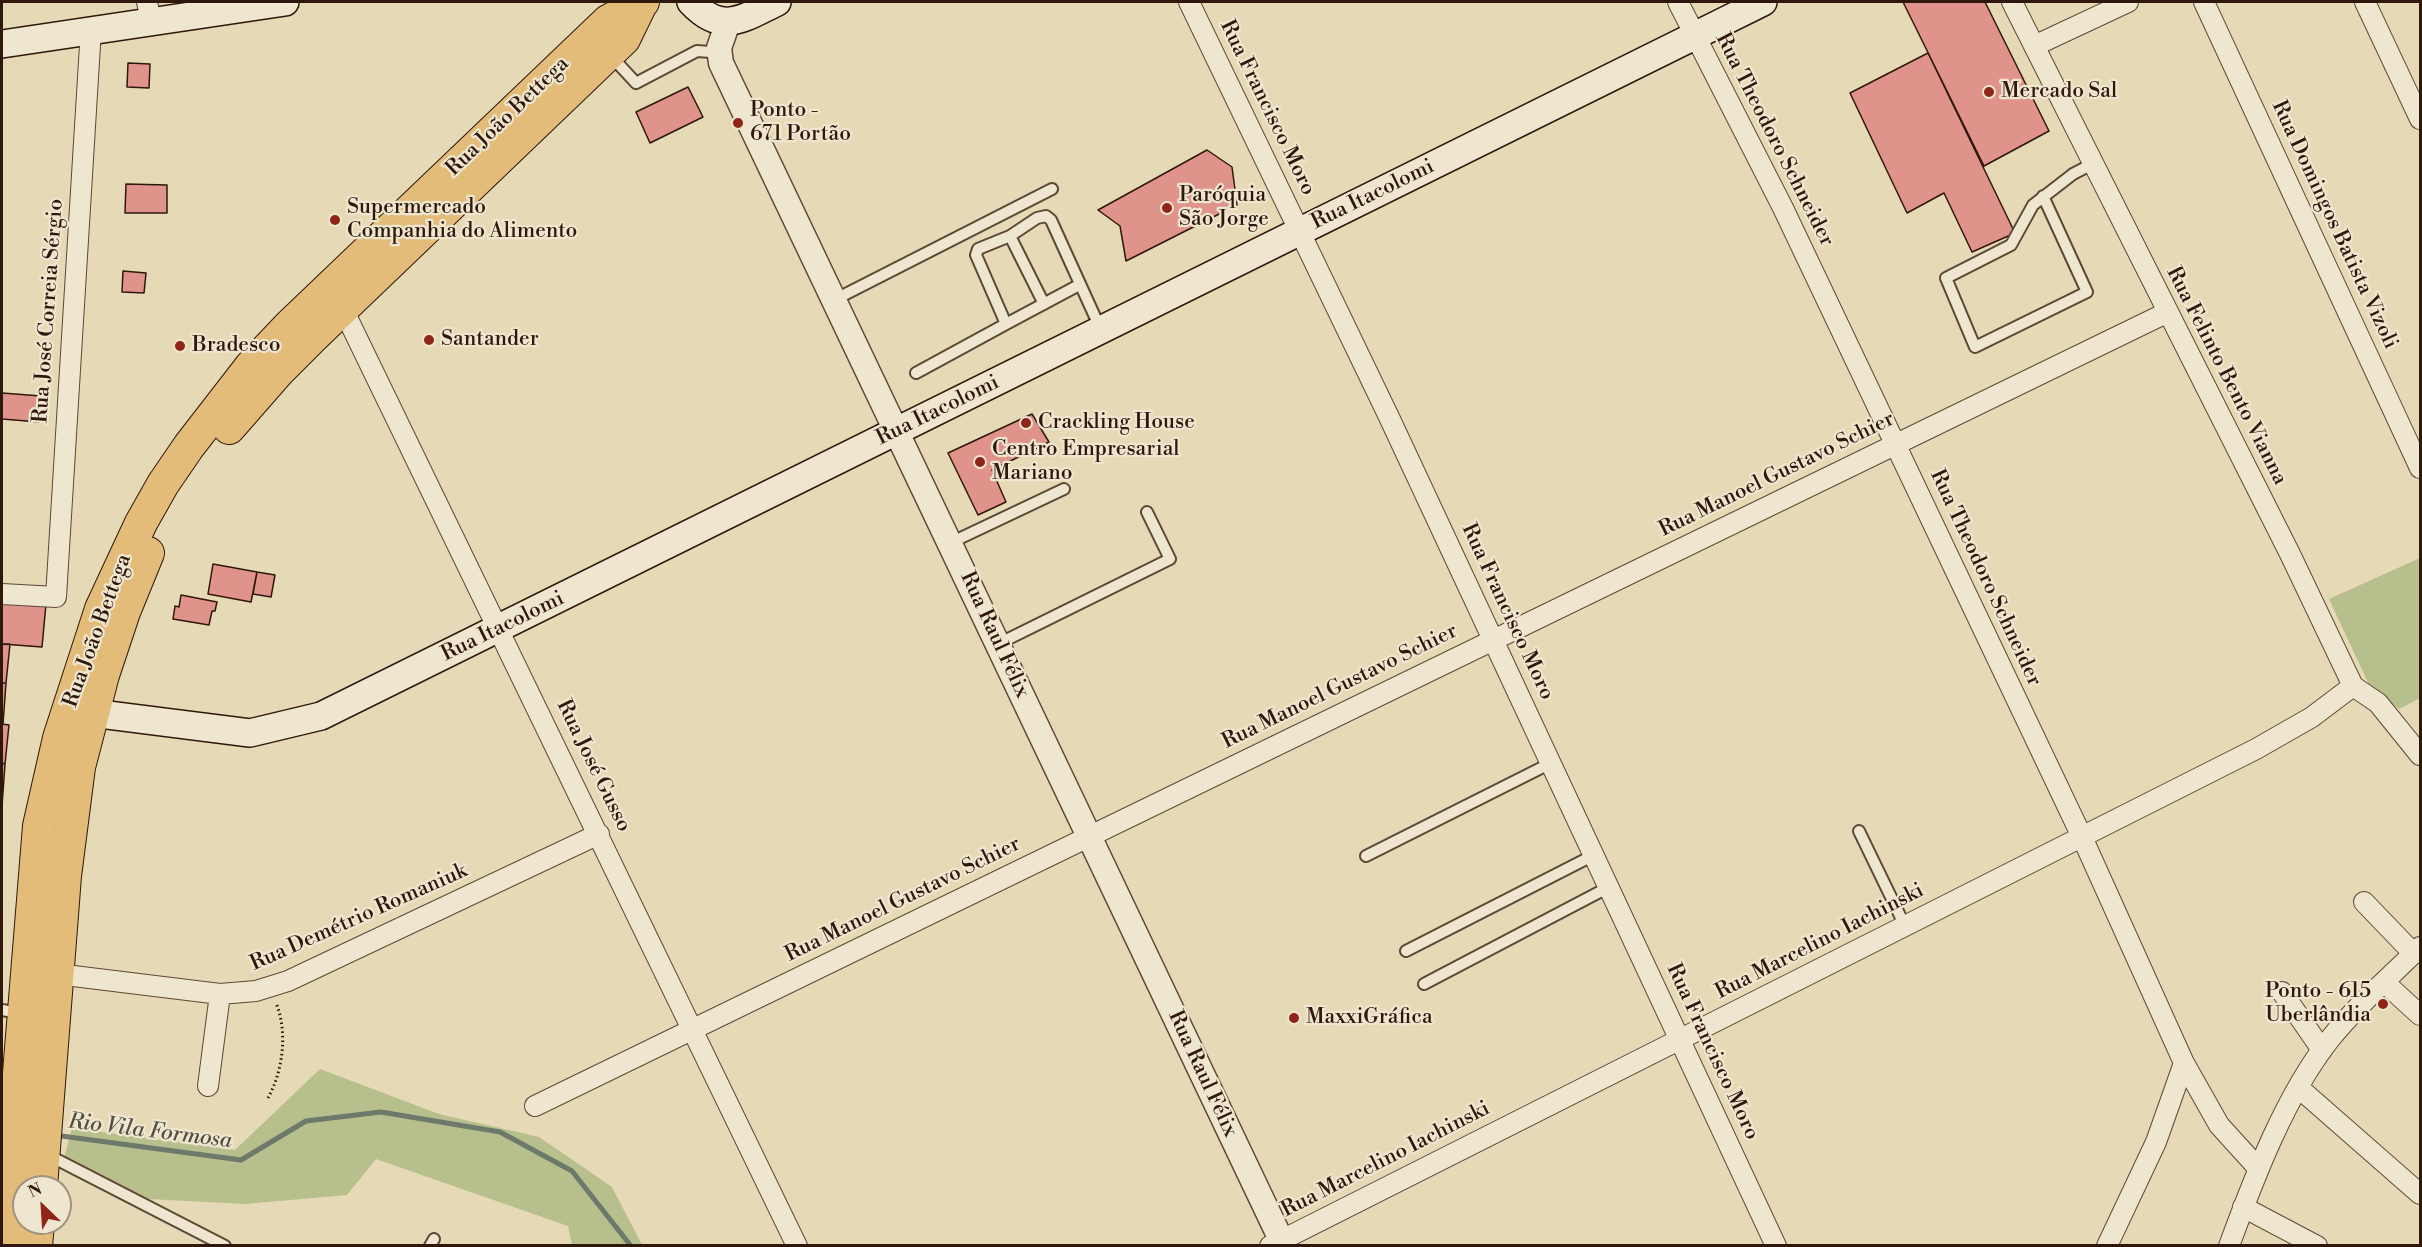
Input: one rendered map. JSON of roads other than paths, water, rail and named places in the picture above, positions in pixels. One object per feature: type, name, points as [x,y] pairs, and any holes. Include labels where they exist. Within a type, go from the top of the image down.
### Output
[{"type":"main road","points":[[2,44],[91,29],[149,11],[285,2]]},
{"type":"main road","name":"Rua João Bettega","points":[[5,1245],[21,1136],[57,974],[75,793],[92,713],[124,612],[144,562],[168,516],[215,446],[249,403],[278,372],[624,39],[641,2]]},
{"type":"main road","name":"Rua João Bettega","points":[[36,1175],[21,1136],[12,1012],[34,876],[42,809],[59,738],[87,650],[116,572],[157,493],[189,446],[251,366],[290,325],[608,21],[641,2]]},
{"type":"main road","points":[[691,2],[702,14],[728,22],[740,20],[777,2]]},
{"type":"main road","name":"Rua Itacolomi","points":[[92,713],[250,733],[321,716],[1763,2]]},
{"type":"main road","points":[[87,650],[86,691],[92,713]]},
{"type":"street","name":"Rua Francisco Moro","points":[[1189,2],[1494,640],[1776,1245]]},
{"type":"street","name":"Rua Theodoro Schneider","points":[[1678,2],[1783,208],[2082,837],[2184,1063],[2219,1125],[2258,1168]]},
{"type":"street","name":"Rua Felinto Bento Vianna","points":[[2012,2],[2353,686],[2378,703],[2421,755]]},
{"type":"street","points":[[2034,46],[2128,2]]},
{"type":"street","name":"Rua Domingos Batista Vizoli","points":[[2204,2],[2421,468]]},
{"type":"street","points":[[2365,2],[2421,119]]},
{"type":"street","points":[[721,63],[719,48],[728,22]]},
{"type":"street","name":"Rua José Correia Sérgio","points":[[2,594],[56,597],[91,29]]},
{"type":"street","name":"Rua Raul Félix","points":[[721,63],[1089,836],[1279,1244]]},
{"type":"street","name":"Rua José Gusso","points":[[343,309],[797,1245]]},
{"type":"street","name":"Rua Manoel Gustavo Schier","points":[[535,1106],[2166,312]]},
{"type":"street","name":"Rua Marcelino Iachinski","points":[[1279,1244],[2272,741],[2312,717],[2353,686]]},
{"type":"street","name":"Rua Demétrio Romaniuk","points":[[57,974],[220,994],[256,992],[270,988],[598,834]]},
{"type":"street","points":[[2229,1245],[2258,1168],[2299,1088],[2322,1050],[2341,1026],[2417,950],[2364,902]]},
{"type":"street","points":[[2385,983],[2421,1015]]},
{"type":"street","points":[[2282,992],[2322,1050]]},
{"type":"street","points":[[208,1086],[220,994]]},
{"type":"street","points":[[2107,1245],[2156,1142],[2184,1063]]},
{"type":"street","points":[[2299,1088],[2421,1194]]},
{"type":"street","points":[[2243,1207],[2318,1245]]},
{"type":"lane","points":[[609,54],[636,83],[697,51],[711,52],[721,63]]},
{"type":"lane","points":[[2043,196],[2087,292],[1975,347],[1946,278],[2011,245],[2033,205],[2043,196],[2073,174],[2094,163]]},
{"type":"lane","points":[[834,300],[1052,189]]},
{"type":"lane","points":[[1006,324],[976,255],[978,249],[1010,236],[1037,218],[1046,216],[1051,220],[1101,330]]},
{"type":"lane","points":[[1010,236],[1044,304]]},
{"type":"lane","points":[[916,373],[1079,285]]},
{"type":"lane","points":[[950,543],[1064,489]]},
{"type":"lane","points":[[998,644],[1170,559],[1147,512]]},
{"type":"lane","points":[[1366,856],[1551,763]]},
{"type":"lane","points":[[1859,831],[1905,926]]},
{"type":"lane","points":[[1406,951],[1594,855]]},
{"type":"lane","points":[[1424,984],[1609,887]]},
{"type":"lane","points":[[21,1136],[225,1245]]},
{"type":"waterway","name":"Rio Vila Formosa","points":[[54,1135],[241,1160],[306,1121],[381,1112],[500,1132],[572,1171],[631,1246]]},
{"type":"place","name":"Mercado Sal","points":[[1989,92]]},
{"type":"place","name":"Ponto - 671 Portão","points":[[738,123]]},
{"type":"place","name":"Paróquia São Jorge","points":[[1167,208]]},
{"type":"place","name":"Supermercado Companhia do Alimento","points":[[335,220]]},
{"type":"place","name":"Santander","points":[[429,340]]},
{"type":"place","name":"Bradesco","points":[[180,346]]},
{"type":"place","name":"Crackling House","points":[[1026,423]]},
{"type":"place","name":"Centro Empresarial Mariano","points":[[980,462]]},
{"type":"place","name":"Ponto - 615 Uberlândia","points":[[2383,1004]]},
{"type":"place","name":"MaxxiGráfica","points":[[1294,1018]]}]
